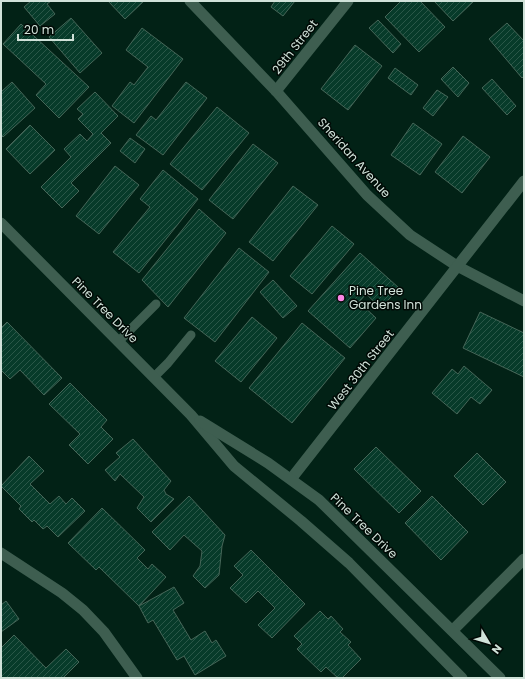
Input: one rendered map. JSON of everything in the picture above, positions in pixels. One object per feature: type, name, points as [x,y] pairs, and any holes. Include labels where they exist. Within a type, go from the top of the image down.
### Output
[{"type":"street","name":"Sheridan Avenue","points":[[190,1],[276,91],[367,195],[410,235],[458,266],[524,301]]},
{"type":"street","name":"29th Street","points":[[276,91],[348,1]]},
{"type":"street","name":"West 30th Street","points":[[292,479],[524,181]]},
{"type":"street","name":"Pine Tree Drive","points":[[1,222],[154,377],[191,416],[234,466],[349,563],[462,678]]},
{"type":"street","name":"Pine Tree Drive","points":[[191,416],[292,479],[338,518],[500,678]]},
{"type":"street","points":[[1,553],[62,593],[83,610],[104,632],[137,678]]},
{"type":"street","points":[[453,630],[524,559]]},
{"type":"lane","points":[[118,342],[156,304]]},
{"type":"lane","points":[[154,377],[191,336]]},
{"type":"building","points":[[31,1],[51,1],[47,4],[55,14],[40,26],[24,7]]},
{"type":"building","points":[[108,1],[144,1],[125,19]]},
{"type":"building","points":[[275,1],[295,1],[283,16],[271,7]]},
{"type":"building","points":[[401,1],[420,1],[445,27],[419,52],[385,17]]},
{"type":"building","points":[[434,1],[474,1],[453,21]]},
{"type":"building","points":[[71,18],[102,53],[80,73],[49,37]]},
{"type":"building","points":[[378,20],[401,44],[393,53],[369,28]]},
{"type":"building","points":[[507,23],[524,41],[524,76],[522,78],[489,39]]},
{"type":"building","points":[[21,24],[89,87],[59,118],[36,95],[46,84],[3,44]]},
{"type":"building","points":[[142,28],[183,59],[134,123],[112,106],[130,82],[134,85],[148,67],[126,50]]},
{"type":"building","points":[[355,45],[382,66],[348,110],[321,89]]},
{"type":"building","points":[[453,67],[469,83],[458,97],[441,79]]},
{"type":"building","points":[[395,68],[418,85],[411,95],[388,78]]},
{"type":"building","points":[[492,79],[516,106],[507,115],[482,88]]},
{"type":"building","points":[[12,82],[35,108],[3,137],[1,135],[1,92]]},
{"type":"building","points":[[186,82],[207,98],[163,155],[136,135],[151,116],[156,120]]},
{"type":"building","points":[[437,90],[448,97],[433,116],[423,108]]},
{"type":"building","points":[[95,92],[118,116],[101,133],[111,143],[71,183],[79,191],[62,208],[41,187],[71,157],[64,149],[80,134],[87,141],[93,134],[78,119],[83,114],[77,109]]},
{"type":"building","points":[[217,107],[249,133],[202,190],[170,164]]},
{"type":"building","points":[[413,123],[442,144],[420,175],[391,155]]},
{"type":"building","points":[[30,125],[55,150],[30,174],[6,149]]},
{"type":"building","points":[[463,136],[490,157],[462,193],[435,172]]},
{"type":"building","points":[[130,138],[145,149],[135,163],[120,151]]},
{"type":"building","points":[[253,144],[278,163],[233,219],[209,200]]},
{"type":"building","points":[[115,166],[139,185],[99,234],[76,216]]},
{"type":"building","points":[[163,170],[198,199],[139,273],[113,252],[150,207],[140,199]]},
{"type":"building","points":[[293,186],[318,205],[273,261],[249,242]]},
{"type":"building","points":[[199,209],[226,233],[168,307],[142,280]]},
{"type":"building","points":[[332,226],[354,244],[312,294],[290,276]]},
{"type":"building","points":[[239,248],[269,272],[215,342],[184,318]]},
{"type":"building","name":"Pine Tree Gardens Inn","points":[[360,253],[399,288],[381,308],[366,294],[359,302],[376,318],[350,348],[308,311]]},
{"type":"building","points":[[273,280],[297,306],[283,318],[260,292]]},
{"type":"building","points":[[480,312],[524,333],[524,377],[463,348]]},
{"type":"building","points":[[252,317],[277,338],[241,382],[215,361]]},
{"type":"building","points":[[7,322],[62,378],[44,395],[20,370],[10,379],[1,370],[1,328]]},
{"type":"building","points":[[302,323],[345,358],[292,423],[249,388]]},
{"type":"building","points":[[464,366],[492,390],[480,404],[471,397],[457,414],[432,393],[452,369],[458,374]]},
{"type":"building","points":[[70,383],[107,420],[101,427],[113,439],[88,464],[69,445],[80,434],[49,404]]},
{"type":"building","points":[[133,439],[171,481],[164,490],[166,494],[174,499],[151,522],[137,508],[144,497],[120,474],[115,481],[105,470],[120,457],[116,453]]},
{"type":"building","points":[[376,447],[421,491],[399,513],[354,469]]},
{"type":"building","points":[[477,453],[506,482],[483,505],[454,476]]},
{"type":"building","points":[[29,456],[44,471],[30,484],[50,504],[59,496],[66,504],[72,498],[85,511],[58,537],[47,526],[43,529],[34,520],[32,522],[19,509],[21,506],[1,486]]},
{"type":"building","points":[[189,496],[225,535],[222,546],[219,575],[205,588],[193,576],[200,566],[202,551],[184,535],[170,550],[152,532]]},
{"type":"building","points":[[432,496],[468,532],[441,560],[405,523]]},
{"type":"building","points":[[102,508],[145,550],[137,558],[148,569],[152,564],[166,577],[139,606],[99,567],[96,570],[68,543]]},
{"type":"building","points":[[251,550],[305,604],[272,638],[258,625],[275,608],[258,591],[246,603],[230,588],[243,575],[234,566]]},
{"type":"building","points":[[174,587],[184,603],[173,610],[191,640],[205,631],[212,643],[216,640],[226,656],[195,675],[184,656],[177,660],[153,620],[148,623],[139,606]]},
{"type":"building","points":[[6,601],[19,619],[1,632],[1,605]]},
{"type":"building","points":[[320,611],[328,619],[331,616],[343,629],[340,632],[351,642],[348,645],[361,659],[342,678],[338,678],[326,667],[321,672],[297,649],[302,644],[294,636]]},
{"type":"building","points":[[14,635],[46,668],[66,649],[79,662],[63,678],[1,678],[1,648]]},
{"type":"place","name":"Pine Tree Gardens Inn","points":[[341,298]]}]
